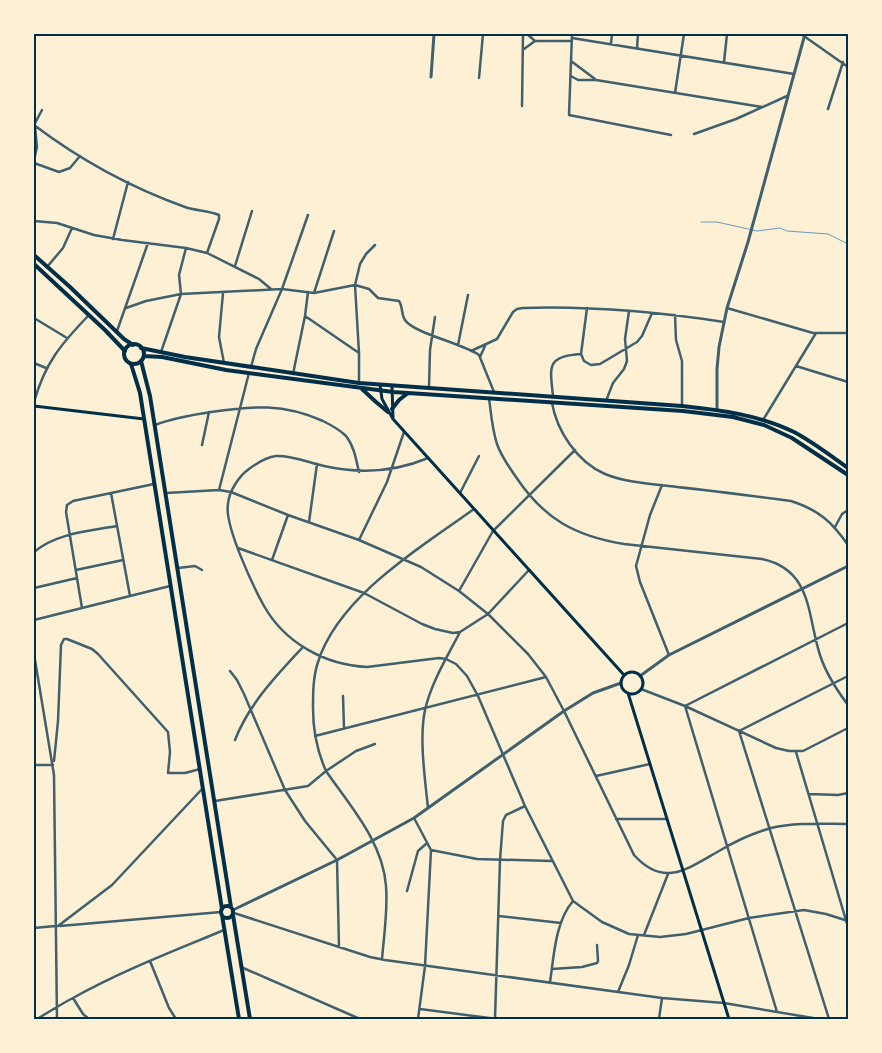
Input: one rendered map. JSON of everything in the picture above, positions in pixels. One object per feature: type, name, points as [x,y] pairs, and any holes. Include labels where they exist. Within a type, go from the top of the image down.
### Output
[{"type":"main road","points":[[34,255],[124,338],[141,348],[224,363],[359,383],[683,411],[748,420],[792,438],[848,476]]},
{"type":"main road","points":[[34,264],[125,351]]},
{"type":"main road","points":[[133,344],[128,346],[124,356],[131,364],[140,393],[239,1019]]},
{"type":"main road","points":[[141,348],[144,356]]},
{"type":"main road","points":[[131,364],[141,361],[144,356]]},
{"type":"main road","points":[[144,356],[162,357],[249,373],[381,391],[489,398],[606,401],[717,409],[763,420],[802,437],[848,468]]},
{"type":"main road","points":[[141,361],[155,425],[250,1019]]},
{"type":"main road","points":[[380,385],[382,399],[390,410]]},
{"type":"main road","points":[[392,386],[390,410],[392,419],[624,675]]},
{"type":"main road","points":[[362,388],[390,410]]},
{"type":"main road","points":[[390,410],[399,400],[410,393]]},
{"type":"main road","points":[[34,406],[144,419]]},
{"type":"main road","points":[[628,693],[635,693],[641,689],[643,683],[640,676],[630,672],[624,675],[621,684],[622,688],[628,693],[729,1019]]},
{"type":"main road","points":[[221,912],[227,905],[233,911]]},
{"type":"main road","points":[[221,912],[227,918],[233,911]]},
{"type":"street","points":[[432,76],[434,34]]},
{"type":"street","points":[[479,78],[483,34]]},
{"type":"street","points":[[522,106],[525,34],[535,40]]},
{"type":"street","points":[[612,34],[612,44]]},
{"type":"street","points":[[637,48],[638,34]]},
{"type":"street","points":[[675,93],[684,34]]},
{"type":"street","points":[[724,62],[727,34]]},
{"type":"street","points":[[717,409],[719,347],[727,308],[748,242],[794,74],[803,34],[848,66]]},
{"type":"street","points":[[572,37],[569,115],[671,135]]},
{"type":"street","points":[[523,50],[535,40],[572,37],[794,74]]},
{"type":"street","points":[[571,61],[596,80]]},
{"type":"street","points":[[828,109],[843,62]]},
{"type":"street","points":[[571,76],[578,80],[596,80],[762,107]]},
{"type":"street","points":[[694,134],[788,95]]},
{"type":"street","points":[[42,110],[34,125],[37,147],[34,162],[59,172],[70,168],[80,156]]},
{"type":"street","points":[[34,125],[80,156],[128,182],[186,207],[219,214],[207,253]]},
{"type":"street","points":[[114,239],[128,182]]},
{"type":"street","points":[[235,266],[252,211]]},
{"type":"street","points":[[250,367],[282,289],[308,215]]},
{"type":"street","points":[[34,221],[57,223],[114,239],[186,248],[207,253],[259,279],[272,290]]},
{"type":"street","points":[[47,267],[63,248],[72,228]]},
{"type":"street","points":[[314,292],[334,231]]},
{"type":"street","points":[[117,331],[148,244]]},
{"type":"street","points":[[359,383],[360,353],[355,285],[360,264],[375,245]]},
{"type":"street","points":[[161,352],[181,294],[179,275],[186,248]]},
{"type":"street","points":[[126,308],[146,301],[181,294],[282,289],[314,292],[355,285],[369,289],[378,298],[399,301],[406,322],[433,336],[471,351],[480,357],[494,394]]},
{"type":"street","points":[[293,374],[308,292]]},
{"type":"street","points":[[223,293],[219,337],[224,363]]},
{"type":"street","points":[[458,346],[468,295]]},
{"type":"street","points":[[471,351],[497,339],[513,312],[517,309],[587,308],[675,314],[724,322]]},
{"type":"street","points":[[587,308],[581,354],[587,364],[596,365],[637,342],[642,336],[652,313]]},
{"type":"street","points":[[727,308],[794,329],[816,333],[848,333]]},
{"type":"street","points":[[606,401],[613,383],[624,369],[627,361],[626,331],[628,311]]},
{"type":"street","points":[[675,314],[676,340],[682,361],[682,406]]},
{"type":"street","points":[[34,402],[36,390],[46,368],[67,338],[89,315]]},
{"type":"street","points":[[305,316],[360,353]]},
{"type":"street","points":[[429,389],[430,350],[435,317]]},
{"type":"street","points":[[34,318],[67,338]]},
{"type":"street","points":[[763,420],[816,333]]},
{"type":"street","points":[[480,357],[486,344]]},
{"type":"street","points":[[581,354],[556,359],[551,372],[556,420],[567,442],[587,462],[605,474],[623,479],[791,501],[810,507],[835,527],[848,545]]},
{"type":"street","points":[[34,363],[46,368]]},
{"type":"street","points":[[796,366],[848,382]]},
{"type":"street","points":[[219,490],[249,373]]},
{"type":"street","points":[[489,398],[498,446],[506,462],[528,496],[556,519],[588,536],[617,543],[771,561],[789,571],[808,600],[819,654],[832,684],[848,705]]},
{"type":"street","points":[[155,425],[175,418],[252,406],[278,408],[313,417],[345,435],[352,446],[359,472]]},
{"type":"street","points":[[202,445],[209,412]]},
{"type":"street","points":[[359,540],[383,491],[404,432]]},
{"type":"street","points":[[459,591],[493,530],[575,450]]},
{"type":"street","points":[[428,458],[391,469],[359,472],[277,456],[256,464],[242,474],[228,503],[230,526],[254,588],[267,612],[283,631],[302,648],[340,663],[362,667],[431,658],[446,660],[462,670],[478,696],[525,806],[573,901],[602,922],[617,930],[644,936],[673,937],[749,918],[804,910],[847,920]]},
{"type":"street","points":[[460,492],[480,456]]},
{"type":"street","points":[[309,522],[318,464]]},
{"type":"street","points":[[82,608],[66,509],[67,505],[73,501],[154,484]]},
{"type":"street","points":[[662,485],[650,515],[636,566],[668,655]]},
{"type":"street","points":[[166,493],[219,490],[232,492],[359,540],[405,560],[431,572],[459,591],[488,614],[528,654],[546,677],[634,855],[641,863],[653,871],[668,874],[683,871],[727,846],[770,828],[792,824],[848,824]]},
{"type":"street","points":[[111,493],[130,596]]},
{"type":"street","points":[[382,959],[386,887],[382,861],[373,841],[326,771],[317,749],[313,696],[315,677],[320,656],[338,622],[364,593],[474,509]]},
{"type":"street","points":[[835,527],[842,514],[848,510]]},
{"type":"street","points":[[272,560],[288,514]]},
{"type":"street","points":[[34,552],[50,541],[117,526]]},
{"type":"street","points":[[238,548],[364,593],[422,624],[444,632],[460,632]]},
{"type":"street","points":[[76,570],[123,560]]},
{"type":"street","points":[[178,568],[195,566],[202,570]]},
{"type":"street","points":[[640,676],[668,655],[848,566]]},
{"type":"street","points":[[428,808],[423,733],[425,708],[432,686],[460,632],[488,614],[529,570]]},
{"type":"street","points":[[34,588],[77,578]]},
{"type":"street","points":[[34,620],[171,586]]},
{"type":"street","points":[[686,706],[848,623]]},
{"type":"street","points":[[57,1019],[53,765],[58,721],[61,645],[64,639],[92,649],[98,654],[168,732],[170,752],[168,773],[185,773],[200,769]]},
{"type":"street","points":[[235,740],[250,710],[273,680],[302,648]]},
{"type":"street","points":[[34,654],[53,765]]},
{"type":"street","points":[[230,671],[241,687],[285,790],[305,821],[337,860],[339,947]]},
{"type":"street","points":[[739,731],[848,676]]},
{"type":"street","points":[[315,736],[478,696],[546,677]]},
{"type":"street","points":[[233,911],[337,860],[414,818],[564,711],[593,693],[621,684]]},
{"type":"street","points":[[641,689],[686,706],[776,748],[796,752],[810,748],[848,728]]},
{"type":"street","points":[[343,696],[344,728]]},
{"type":"street","points":[[686,706],[777,1012]]},
{"type":"street","points":[[739,731],[829,1019]]},
{"type":"street","points":[[216,801],[308,786],[326,771],[356,751],[375,744]]},
{"type":"street","points":[[796,752],[848,927]]},
{"type":"street","points":[[596,776],[650,764]]},
{"type":"street","points":[[34,765],[53,765]]},
{"type":"street","points":[[57,926],[112,885],[203,788]]},
{"type":"street","points":[[809,794],[838,795],[848,793]]},
{"type":"street","points":[[420,1009],[496,1019],[500,860],[504,817],[510,812],[525,806]]},
{"type":"street","points":[[414,818],[431,850],[425,966],[418,1019]]},
{"type":"street","points":[[616,819],[667,819]]},
{"type":"street","points":[[407,891],[418,851],[427,843]]},
{"type":"street","points":[[431,850],[477,858],[552,861]]},
{"type":"street","points":[[644,936],[668,874]]},
{"type":"street","points":[[550,982],[561,923],[567,908],[573,901]]},
{"type":"street","points":[[233,911],[339,947],[382,959],[662,998],[724,1003],[819,1019]]},
{"type":"street","points":[[34,928],[221,912]]},
{"type":"street","points":[[498,916],[561,923]]},
{"type":"street","points":[[37,1019],[74,998],[150,961],[224,930]]},
{"type":"street","points":[[618,992],[638,935]]},
{"type":"street","points":[[552,969],[582,967],[597,963],[597,945]]},
{"type":"street","points":[[150,961],[169,1008],[176,1019]]},
{"type":"street","points":[[242,967],[360,1019]]},
{"type":"street","points":[[74,998],[83,1014],[89,1019]]},
{"type":"street","points":[[659,1019],[662,998]]},
{"type":"waterway","points":[[701,222],[717,222],[757,231],[780,228],[787,231],[828,234],[848,244]]}]
